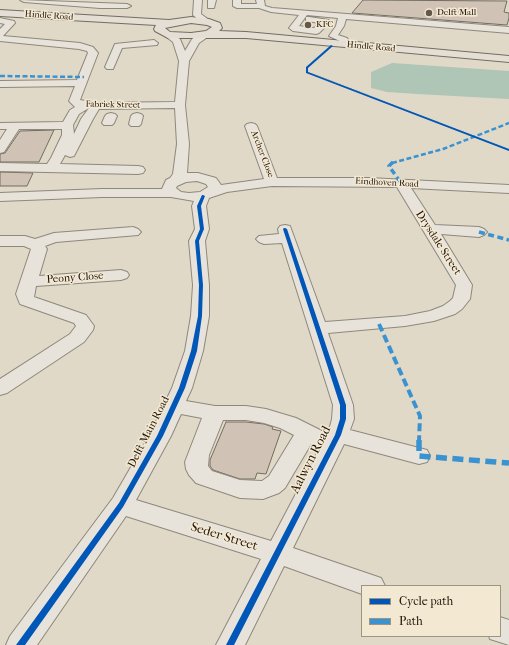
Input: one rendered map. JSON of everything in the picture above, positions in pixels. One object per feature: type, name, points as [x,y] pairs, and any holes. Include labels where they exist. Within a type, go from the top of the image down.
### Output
[{"type":"main road","name":"Hindle Road","points":[[0,13],[172,22],[246,35],[509,59]]},
{"type":"main road","name":"Hindle Road","points":[[0,13],[131,25],[165,33],[190,36],[208,28],[509,55]]},
{"type":"main road","points":[[165,33],[159,29],[160,27],[172,22]]},
{"type":"street","points":[[24,0],[108,3],[127,6]]},
{"type":"street","points":[[174,188],[180,174],[183,144],[180,106],[184,61],[195,41],[208,28],[197,15],[198,0]]},
{"type":"street","points":[[237,0],[237,6],[260,3],[263,8],[303,16],[340,16],[509,30]]},
{"type":"street","points":[[172,22],[181,18],[184,13]]},
{"type":"street","points":[[310,37],[328,33],[340,16]]},
{"type":"street","points":[[340,16],[340,26],[333,36],[344,40]]},
{"type":"street","points":[[0,20],[11,23],[1,33]]},
{"type":"street","points":[[1,33],[87,48],[103,55],[110,67]]},
{"type":"street","points":[[165,33],[177,41],[184,61]]},
{"type":"street","points":[[103,55],[118,46],[154,43]]},
{"type":"street","name":"Fabriek Street","points":[[103,55],[81,83],[74,101],[78,104],[90,109],[180,106]]},
{"type":"street","points":[[2,84],[81,83]]},
{"type":"street","points":[[57,168],[90,109]]},
{"type":"street","points":[[57,168],[57,159],[68,135],[67,125],[74,112],[90,109],[110,120],[139,118]]},
{"type":"street","points":[[0,126],[67,125]]},
{"type":"street","points":[[0,149],[15,126]]},
{"type":"street","name":"Archer Close","points":[[251,126],[268,182]]},
{"type":"street","points":[[183,144],[196,172],[207,187]]},
{"type":"street","points":[[0,167],[138,170]]},
{"type":"street","points":[[0,197],[102,193],[174,188],[190,177],[207,187]]},
{"type":"street","name":"Eindhoven Road","points":[[207,187],[268,182],[341,181],[509,189]]},
{"type":"street","name":"Drysdale Street","points":[[318,328],[406,321],[434,316],[456,305],[461,299],[464,285],[458,272],[429,229],[401,183]]},
{"type":"street","points":[[174,188],[189,197],[207,187]]},
{"type":"street","name":"Delft Main Road","points":[[197,241],[202,229],[199,206],[207,187]]},
{"type":"street","name":"Delft Main Road","points":[[20,645],[121,504],[160,436],[182,388],[194,351],[200,316],[201,285],[197,241],[190,230],[186,207],[174,188]]},
{"type":"street","points":[[429,229],[479,232]]},
{"type":"street","points":[[0,241],[25,241],[36,244],[54,238],[133,232]]},
{"type":"street","name":"Aalwyn Road","points":[[230,645],[335,440],[343,419],[343,405],[286,234],[264,240]]},
{"type":"street","points":[[4,382],[77,338],[84,330],[85,326],[80,319],[29,302],[25,297],[40,249],[36,244]]},
{"type":"street","name":"Peony Close","points":[[29,282],[121,275]]},
{"type":"street","points":[[174,406],[215,413],[246,413],[266,416],[288,423],[306,433],[419,456]]},
{"type":"street","points":[[215,413],[198,455],[196,462],[197,469],[204,477],[240,489],[263,490],[277,482],[306,433]]},
{"type":"street","name":"Seder Street","points":[[121,504],[276,553],[369,585]]},
{"type":"path","points":[[327,50],[307,68],[307,72],[509,150]]},
{"type":"shaded area","points":[[392,63],[509,71],[509,99],[387,92],[371,88],[371,72]]},
{"type":"building","name":"Delft Mall","points":[[363,0],[507,1],[504,12],[509,13],[509,18],[507,25],[352,13]]},
{"type":"building","points":[[54,130],[39,162],[0,162],[0,154],[5,153],[20,131]]},
{"type":"building","points":[[0,172],[33,173],[27,186],[0,186]]},
{"type":"building","points":[[226,422],[264,424],[273,427],[272,429],[281,431],[266,474],[257,473],[255,479],[240,479],[213,470],[210,466],[210,460]]},
{"type":"marked path","points":[[0,76],[84,77]]},
{"type":"marked path","points":[[401,183],[389,166],[393,162],[443,149],[509,123]]},
{"type":"marked path","points":[[479,232],[509,240]]},
{"type":"marked path","points":[[379,324],[420,416],[419,456],[509,463]]},
{"type":"cycle path","points":[[332,46],[307,68],[307,72],[509,150]]},
{"type":"cycle path","points":[[20,645],[121,505],[160,436],[182,388],[194,351],[200,316],[201,285],[197,241],[202,229],[199,206],[203,196]]},
{"type":"cycle path","points":[[230,645],[338,435],[343,419],[343,405],[285,229]]},
{"type":"place","name":"Delft Mall","points":[[429,13]]},
{"type":"place","name":"KFC","points":[[308,25]]}]
